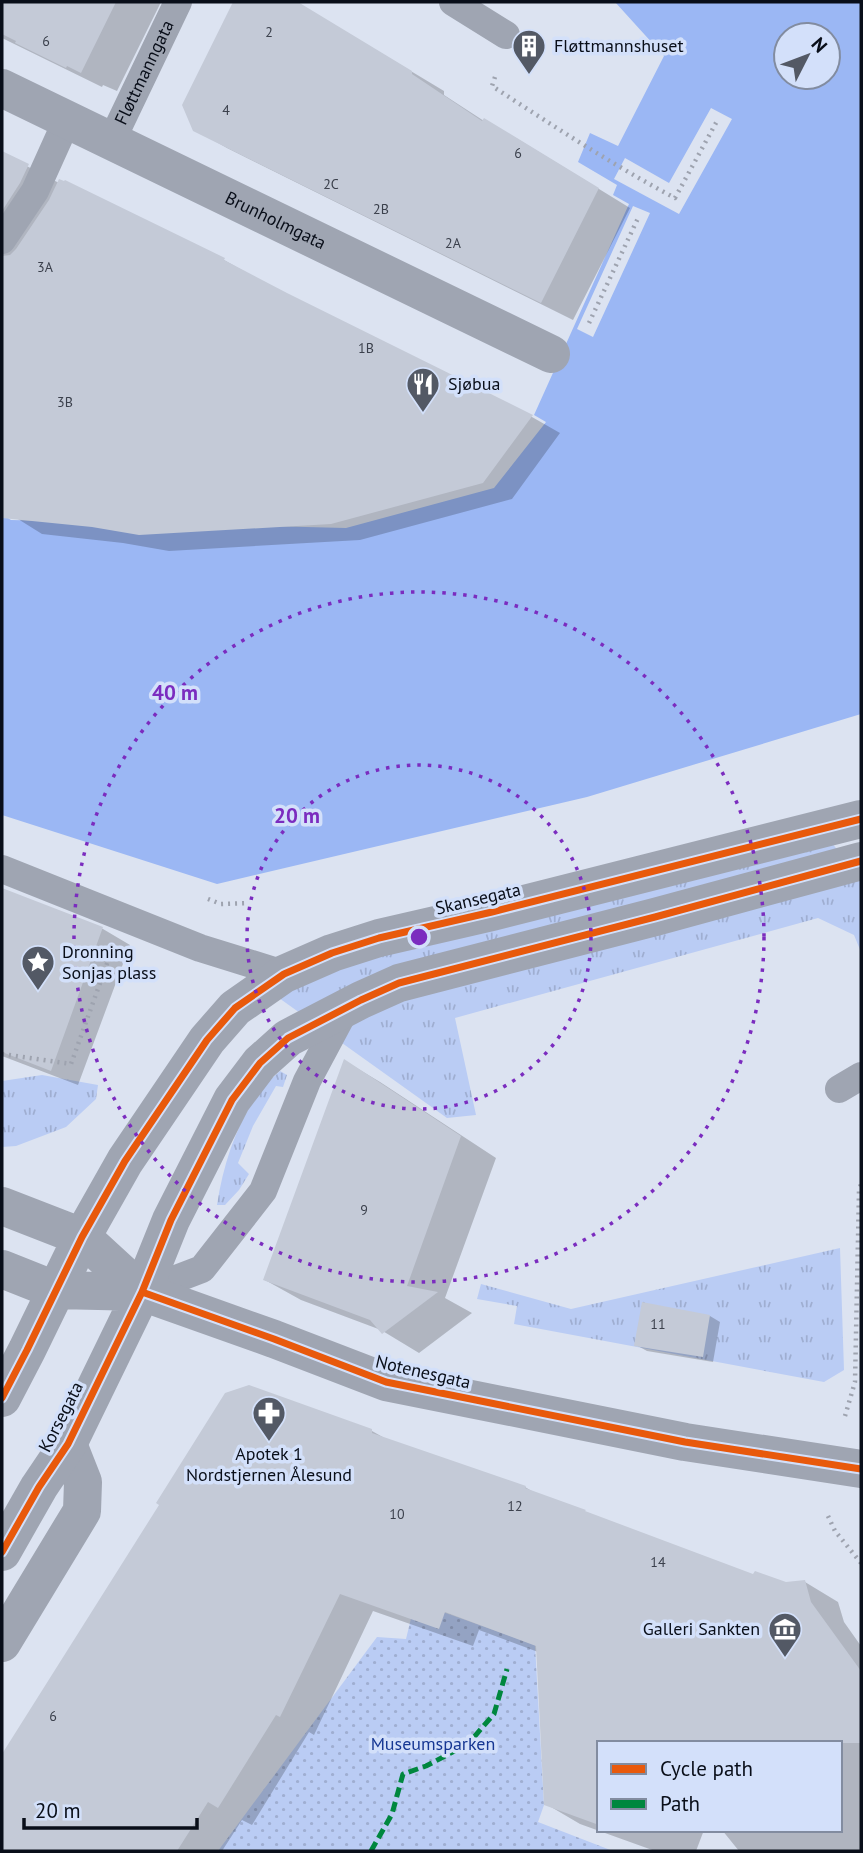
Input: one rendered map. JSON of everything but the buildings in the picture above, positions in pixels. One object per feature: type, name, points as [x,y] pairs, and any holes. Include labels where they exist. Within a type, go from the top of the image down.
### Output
[{"type":"street","name":"Brunholmgata","points":[[2,88],[551,354]]},
{"type":"street","name":"Skansegata","points":[[55,1290],[125,1161],[207,1040],[235,1008],[284,974],[332,953],[379,938],[846,825],[861,819]]},
{"type":"street","points":[[142,1292],[171,1220],[232,1100],[260,1063],[288,1038],[347,1006],[399,983],[861,861]]},
{"type":"street","name":"Notenesgata","points":[[2,1206],[82,1237],[142,1292]]},
{"type":"street","name":"Notenesgata","points":[[2,1269],[55,1290],[142,1292],[386,1382],[685,1442],[846,1467]]},
{"type":"street","points":[[2,1398],[55,1290]]},
{"type":"street","name":"Korsegata","points":[[2,1552],[39,1487],[68,1444],[142,1292]]},
{"type":"street","name":"Korsegata","points":[[2,1643],[82,1511],[83,1482],[68,1444]]},
{"type":"lane","name":"Fløttmanngata","points":[[111,142],[178,2]]},
{"type":"lane","points":[[453,2],[506,35]]},
{"type":"lane","points":[[2,240],[35,191],[67,120]]},
{"type":"lane","points":[[2,869],[200,947],[284,974]]},
{"type":"lane","points":[[142,1292],[202,1269],[263,1191],[307,1081],[347,1006]]},
{"type":"path","points":[[506,35],[492,86],[630,174],[675,198],[717,121]]},
{"type":"path","points":[[590,321],[639,216]]},
{"type":"path","points":[[2,1054],[71,1064],[97,992]]},
{"type":"path","points":[[848,1406],[855,1382],[861,1184]]},
{"type":"green space","points":[[829,839],[861,881],[861,952],[854,935],[818,918],[455,1018],[476,1115],[447,1118],[272,993],[338,962]]},
{"type":"green space","points":[[280,1071],[287,1075],[283,1087],[276,1086],[253,1126],[238,1163],[249,1174],[225,1205],[217,1205],[226,1162],[242,1121],[259,1092]]},
{"type":"green space","points":[[42,1075],[98,1085],[96,1099],[66,1127],[16,1146],[2,1147],[2,1081]]},
{"type":"green space","points":[[840,1248],[844,1370],[824,1382],[514,1324],[517,1306],[477,1299],[481,1284],[571,1309]]},
{"type":"green space","name":"Museumsparken","points":[[415,1602],[535,1645],[544,1805],[538,1822],[613,1851],[218,1851],[377,1637],[406,1639]]},
{"type":"shaded area","points":[[615,2],[861,2],[861,714],[587,797],[217,884],[2,815],[2,514],[11,520],[346,528],[494,488],[546,422],[534,415],[629,204],[613,195],[617,185],[578,162],[590,133],[618,146],[664,56]]},
{"type":"pier","points":[[711,108],[732,119],[679,214],[614,179],[625,158],[669,183]]},
{"type":"pier","points":[[633,206],[650,213],[593,337],[577,329]]},
{"type":"marked path","points":[[371,1851],[392,1814],[403,1774],[426,1766],[468,1744],[494,1714],[507,1669]]},
{"type":"cycle path","points":[[2,1398],[82,1237],[125,1161],[207,1040],[235,1008],[284,974],[332,953],[379,938],[861,819]]},
{"type":"cycle path","points":[[2,1552],[39,1487],[68,1444],[142,1292],[171,1220],[232,1100],[260,1063],[288,1038],[399,983],[861,861]]},
{"type":"cycle path","points":[[142,1292],[386,1382],[685,1442],[861,1469]]},
{"type":"place","name":"Fløttmannshuset","points":[[529,76]]},
{"type":"place","name":"Sjøbua","points":[[423,414]]},
{"type":"place","name":"Dronning Sonjas plass","points":[[38,992]]},
{"type":"place","name":"Apotek 1 Nordstjernen Ålesund","points":[[269,1443]]},
{"type":"place","name":"Galleri Sankten","points":[[785,1659]]}]
